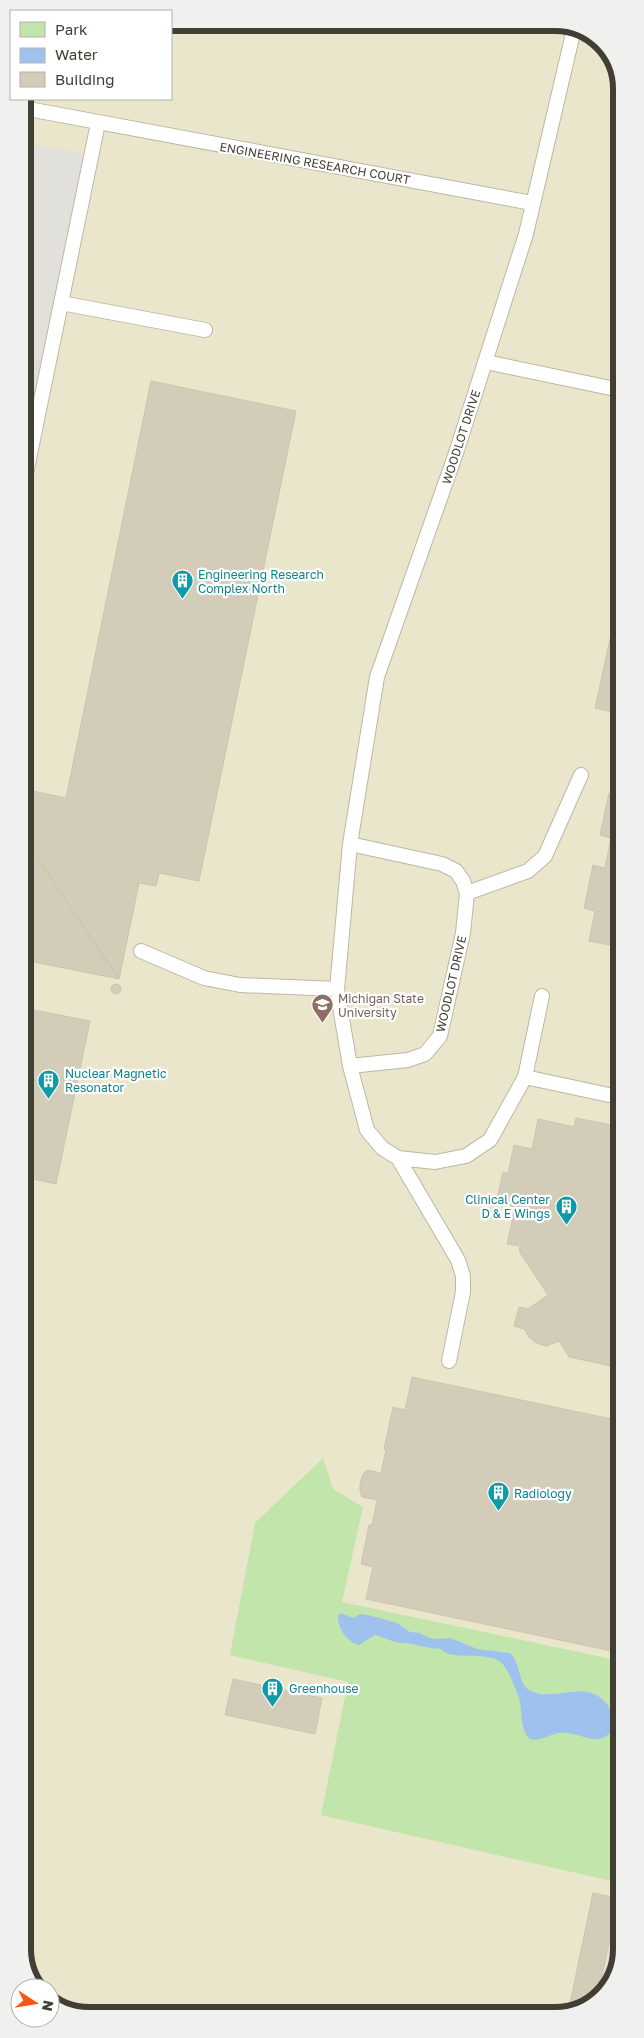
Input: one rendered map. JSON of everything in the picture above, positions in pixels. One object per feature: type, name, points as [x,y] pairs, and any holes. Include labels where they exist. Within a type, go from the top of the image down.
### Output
[{"type":"lane","name":"WOODLOT DRIVE","points":[[467,893],[464,933],[440,1036],[425,1054],[408,1060],[350,1066],[337,988],[350,844],[377,678],[456,453],[526,234],[573,34]]},
{"type":"lane","name":"ENGINEERING RESEARCH COURT","points":[[31,110],[532,203]]},
{"type":"lane","points":[[31,449],[98,123]]},
{"type":"lane","points":[[61,303],[205,330]]},
{"type":"lane","points":[[486,362],[613,389]]},
{"type":"lane","points":[[350,844],[442,864],[456,871],[463,881],[467,893],[528,871],[545,856],[581,775]]},
{"type":"lane","points":[[141,951],[204,978],[240,985],[337,988]]},
{"type":"lane","points":[[350,1066],[367,1130],[382,1148],[398,1158],[435,1162],[466,1156],[490,1140],[525,1077],[542,996]]},
{"type":"lane","points":[[525,1077],[609,1095]]},
{"type":"lane","points":[[398,1158],[458,1260],[463,1276],[463,1292],[449,1362]]},
{"type":"shaded area","name":"Michigan State University","points":[[172,31],[566,32],[590,43],[603,57],[611,74],[613,89],[613,1949],[610,1967],[601,1984],[587,1997],[570,2005],[555,2007],[86,2007],[60,1998],[60,1978],[39,1978],[33,1964],[31,1949],[31,100],[172,100]]},
{"type":"shaded area","points":[[31,144],[98,156],[31,453]]},
{"type":"shaded area","points":[[613,1900],[613,1949],[610,1967],[601,1984],[585,1998],[605,1904]]},
{"type":"green space","points":[[323,1458],[333,1489],[363,1507],[342,1602],[613,1659],[613,1881],[321,1815],[348,1682],[230,1655],[255,1523]]},
{"type":"water","points":[[341,1613],[353,1618],[360,1614],[368,1615],[397,1623],[410,1632],[420,1633],[434,1639],[451,1638],[477,1649],[510,1653],[514,1657],[525,1687],[529,1690],[547,1694],[585,1692],[602,1699],[612,1715],[613,1721],[610,1732],[606,1737],[600,1739],[564,1733],[541,1739],[530,1739],[524,1730],[516,1689],[508,1672],[499,1661],[481,1656],[449,1654],[439,1648],[398,1643],[375,1635],[359,1645],[350,1641],[341,1630],[338,1616]]},
{"type":"building","name":"Engineering Research Complex North","points":[[151,381],[296,411],[199,881],[159,873],[156,886],[139,883],[119,979],[31,848],[31,791],[66,798]]},
{"type":"building","points":[[613,625],[613,712],[595,708]]},
{"type":"building","points":[[609,793],[613,793],[613,946],[589,941],[595,911],[584,908],[593,865],[605,868],[611,838],[600,835]]},
{"type":"building","points":[[31,848],[119,979],[31,961]]},
{"type":"building","points":[[114,984],[118,984],[121,989],[120,993],[114,994],[111,991],[111,987]]},
{"type":"building","name":"Nuclear Magnetic Resonator","points":[[31,1009],[90,1021],[56,1184],[31,1179]]},
{"type":"building","name":"Clinical Center D & E Wings","points":[[576,1118],[613,1125],[613,1366],[569,1357],[559,1341],[546,1346],[536,1343],[524,1329],[514,1326],[519,1307],[528,1309],[548,1295],[519,1251],[520,1246],[507,1244],[515,1207],[496,1203],[503,1172],[508,1173],[514,1145],[532,1149],[538,1119],[574,1127]]},
{"type":"building","name":"Radiology","points":[[412,1377],[613,1419],[613,1651],[366,1599],[373,1567],[361,1564],[369,1525],[372,1525],[377,1500],[362,1497],[360,1483],[363,1474],[367,1470],[381,1473],[393,1407],[405,1410]]},
{"type":"building","name":"Greenhouse","points":[[233,1679],[322,1698],[315,1734],[225,1715]]},
{"type":"building","points":[[593,1893],[613,1897],[613,1922],[600,1985],[587,1997],[570,2005]]},
{"type":"place","name":"Engineering Research Complex North","points":[[182,600]]},
{"type":"place","name":"Michigan State University","points":[[322,1024]]},
{"type":"place","name":"Nuclear Magnetic Resonator","points":[[49,1099]]},
{"type":"place","name":"Clinical Center D & E Wings","points":[[566,1225]]},
{"type":"place","name":"Radiology","points":[[498,1512]]},
{"type":"place","name":"Greenhouse","points":[[273,1707]]}]
